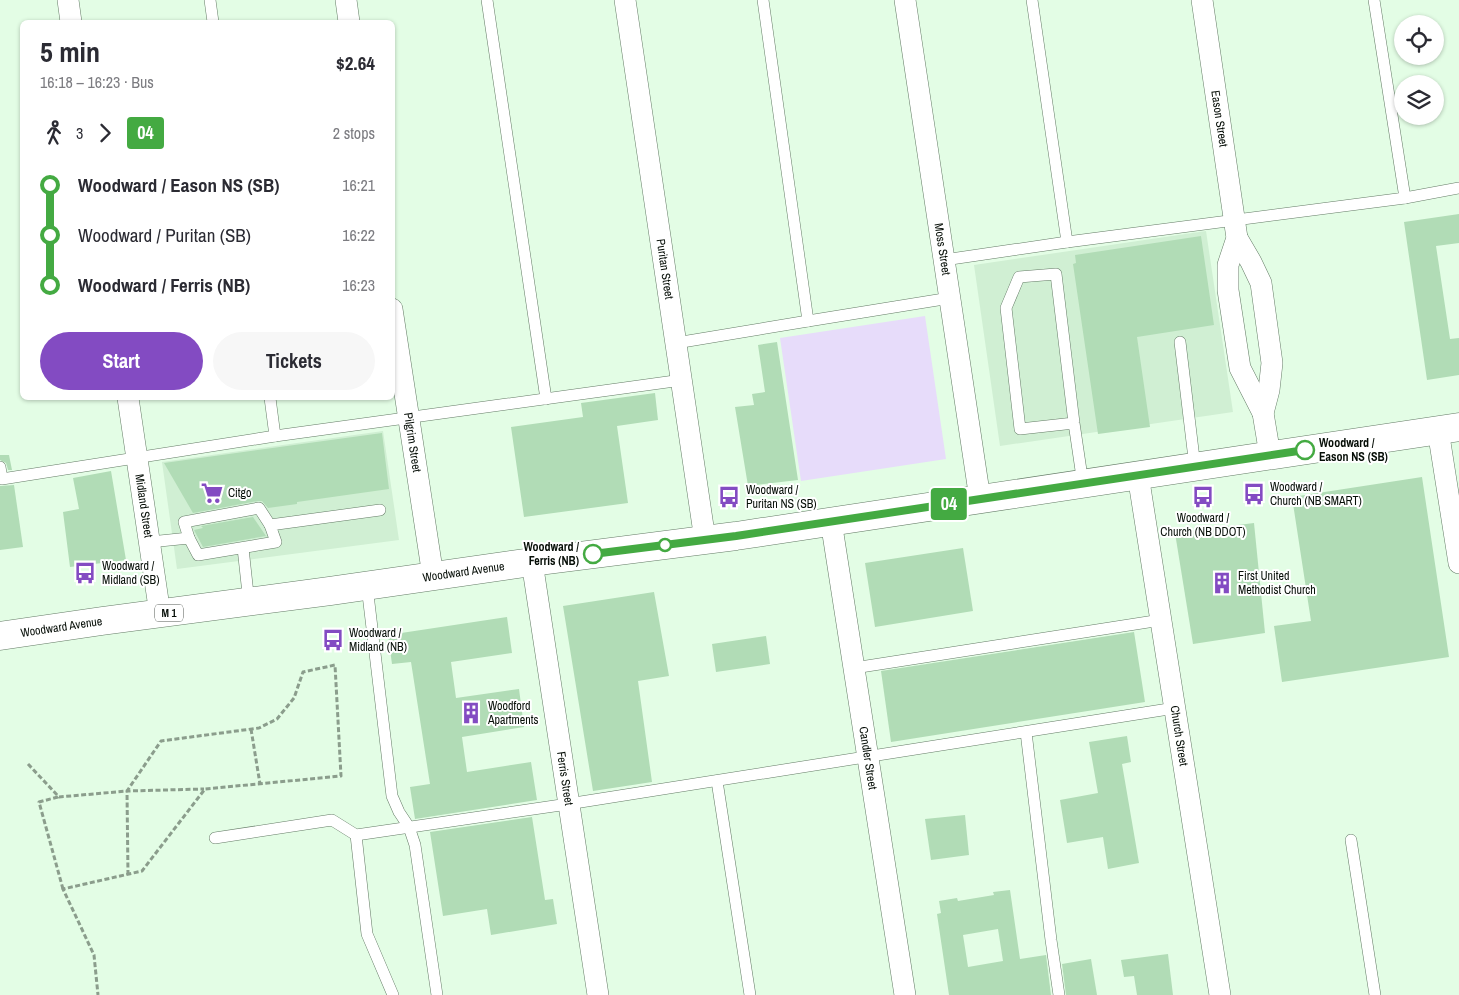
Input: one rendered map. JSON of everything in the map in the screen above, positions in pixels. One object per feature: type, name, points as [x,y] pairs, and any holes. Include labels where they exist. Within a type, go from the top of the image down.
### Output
[{"type":"main road","name":"Woodward Avenue","points":[[0,636],[249,603],[532,562],[705,540],[1449,428]]},
{"type":"street","points":[[68,0],[71,20]]},
{"type":"street","points":[[346,0],[349,20]]},
{"type":"street","name":"Puritan Street","points":[[625,0],[705,540]]},
{"type":"street","name":"Moss Street","points":[[905,0],[980,499]]},
{"type":"street","name":"Eason Street","points":[[1202,0],[1236,230],[1261,283],[1272,363],[1269,390],[1263,413]]},
{"type":"street","name":"Eason Street","points":[[1236,230],[1228,265],[1229,300],[1240,368],[1263,413],[1270,455]]},
{"type":"street","name":"Pilgrim Street","points":[[395,328],[433,576]]},
{"type":"street","name":"Midland Street","points":[[128,400],[160,614]]},
{"type":"street","points":[[1449,428],[1459,563]]},
{"type":"street","name":"Church Street","points":[[1138,475],[1220,995]]},
{"type":"street","name":"Candler Street","points":[[831,521],[905,995]]},
{"type":"street","name":"Ferris Street","points":[[532,562],[598,995]]},
{"type":"lane","points":[[210,0],[213,20]]},
{"type":"lane","points":[[486,0],[546,399]]},
{"type":"lane","points":[[763,0],[808,321]]},
{"type":"lane","points":[[1032,0],[1067,242]]},
{"type":"lane","points":[[1374,0],[1405,198]]},
{"type":"lane","points":[[944,260],[1067,242],[1236,230],[1459,188]]},
{"type":"lane","points":[[1074,423],[1020,430],[1006,308],[1019,277],[1056,274],[1083,484]]},
{"type":"lane","points":[[676,343],[950,298]]},
{"type":"lane","points":[[1180,342],[1195,467]]},
{"type":"lane","points":[[0,468],[2,479],[276,436],[682,380]]},
{"type":"lane","points":[[270,400],[276,436]]},
{"type":"lane","points":[[259,508],[270,525],[276,542],[227,547],[198,555],[189,538],[184,522],[213,522],[237,517],[259,508]]},
{"type":"lane","points":[[270,525],[380,510]]},
{"type":"lane","points":[[150,542],[189,538]]},
{"type":"lane","points":[[249,603],[250,545]]},
{"type":"lane","points":[[367,586],[392,796],[399,812],[409,827],[415,845],[437,995]]},
{"type":"lane","points":[[854,668],[1161,620]]},
{"type":"lane","points":[[214,838],[332,820],[356,835],[717,781],[1175,708]]},
{"type":"lane","points":[[1026,732],[1051,940],[1060,995]]},
{"type":"lane","points":[[717,781],[750,995]]},
{"type":"lane","points":[[356,835],[367,934],[393,995]]},
{"type":"lane","points":[[1351,840],[1375,995]]},
{"type":"path","points":[[98,995],[94,955],[64,889],[40,802],[58,797],[127,791],[205,789],[341,776],[335,665],[303,672],[294,698],[277,719],[259,728],[161,740],[127,791],[128,875]]},
{"type":"path","points":[[251,729],[260,784]]},
{"type":"path","points":[[28,764],[58,797]]},
{"type":"path","points":[[64,889],[142,872],[205,789]]},
{"type":"shaded area","points":[[1206,231],[1233,412],[1000,446],[974,265]]},
{"type":"shaded area","points":[[925,316],[946,459],[801,481],[780,338]]},
{"type":"shaded area","points":[[383,431],[399,540],[177,569],[162,462]]},
{"type":"building","points":[[1459,214],[1459,243],[1436,246],[1450,339],[1459,338],[1459,375],[1427,380],[1404,222]]},
{"type":"building","points":[[1201,236],[1214,325],[1137,337],[1150,427],[1098,434],[1073,264],[1076,263],[1075,255]]},
{"type":"building","points":[[777,342],[798,480],[748,486],[735,407],[754,405],[752,394],[765,392],[758,345]]},
{"type":"building","points":[[655,393],[658,420],[617,426],[628,503],[524,517],[511,427],[583,417],[581,403]]},
{"type":"building","points":[[382,433],[389,489],[268,508],[262,501],[258,501],[193,513],[164,463]]},
{"type":"building","points":[[0,455],[9,455],[12,470],[8,470],[6,463],[0,460]]},
{"type":"building","points":[[111,471],[126,560],[70,567],[63,512],[79,509],[73,478]]},
{"type":"building","points":[[1422,477],[1449,657],[1282,682],[1274,626],[1311,621],[1292,497]]},
{"type":"building","points":[[14,485],[23,547],[0,550],[0,486]]},
{"type":"building","points":[[253,517],[266,536],[203,547],[194,530],[203,528],[201,526]]},
{"type":"building","name":"First United Methodist Church","points":[[1254,523],[1265,633],[1193,644],[1175,533]]},
{"type":"building","points":[[963,548],[973,611],[875,627],[865,563]]},
{"type":"building","points":[[654,592],[669,676],[638,681],[652,782],[593,791],[563,606]]},
{"type":"building","name":"Woodford Apartments","points":[[507,617],[512,653],[451,662],[456,698],[519,689],[524,727],[462,737],[467,772],[531,762],[537,800],[415,819],[410,787],[430,784],[411,662],[392,664],[388,635]]},
{"type":"building","points":[[1134,632],[1145,702],[891,742],[881,671]]},
{"type":"building","points":[[766,636],[770,664],[716,672],[712,644]]},
{"type":"building","points":[[1127,736],[1131,762],[1122,764],[1139,863],[1108,869],[1103,837],[1067,843],[1060,800],[1098,793],[1089,742]]},
{"type":"building","points":[[965,815],[969,855],[931,860],[925,819]]},
{"type":"building","points":[[532,817],[545,900],[553,899],[557,924],[491,935],[487,909],[443,916],[430,832]]},
{"type":"building","points":[[1010,890],[1020,959],[1046,955],[1051,995],[949,995],[937,914],[941,913],[939,901],[957,898],[958,901],[994,895],[993,892]],"holes":[[[998,929],[1003,961],[968,967],[963,935]]]},
{"type":"building","points":[[1168,954],[1173,995],[1137,995],[1134,976],[1124,977],[1121,960]]},
{"type":"building","points":[[1091,959],[1097,995],[1066,995],[1062,964]]},
{"type":"bus line","name":"04","points":[[593,554],[736,536],[1305,450]]},
{"type":"place","name":"Woodward / Eason NS (SB)","points":[[1305,450]]},
{"type":"place","name":"Citgo","points":[[212,493]]},
{"type":"place","name":"Woodward / Church (NB SMART)","points":[[1254,494]]},
{"type":"place","name":"Woodward / Puritan NS (SB)","points":[[729,497]]},
{"type":"place","name":"Woodward / Church (NB DDOT)","points":[[1203,497]]},
{"type":"place","name":"Woodward / Ferris (NB)","points":[[593,554]]},
{"type":"place","name":"Woodward / Midland (SB)","points":[[85,573]]},
{"type":"place","name":"First United Methodist Church","points":[[1222,583]]},
{"type":"place","name":"Woodward / Midland (NB)","points":[[333,640]]},
{"type":"place","name":"Woodford Apartments","points":[[471,713]]}]
